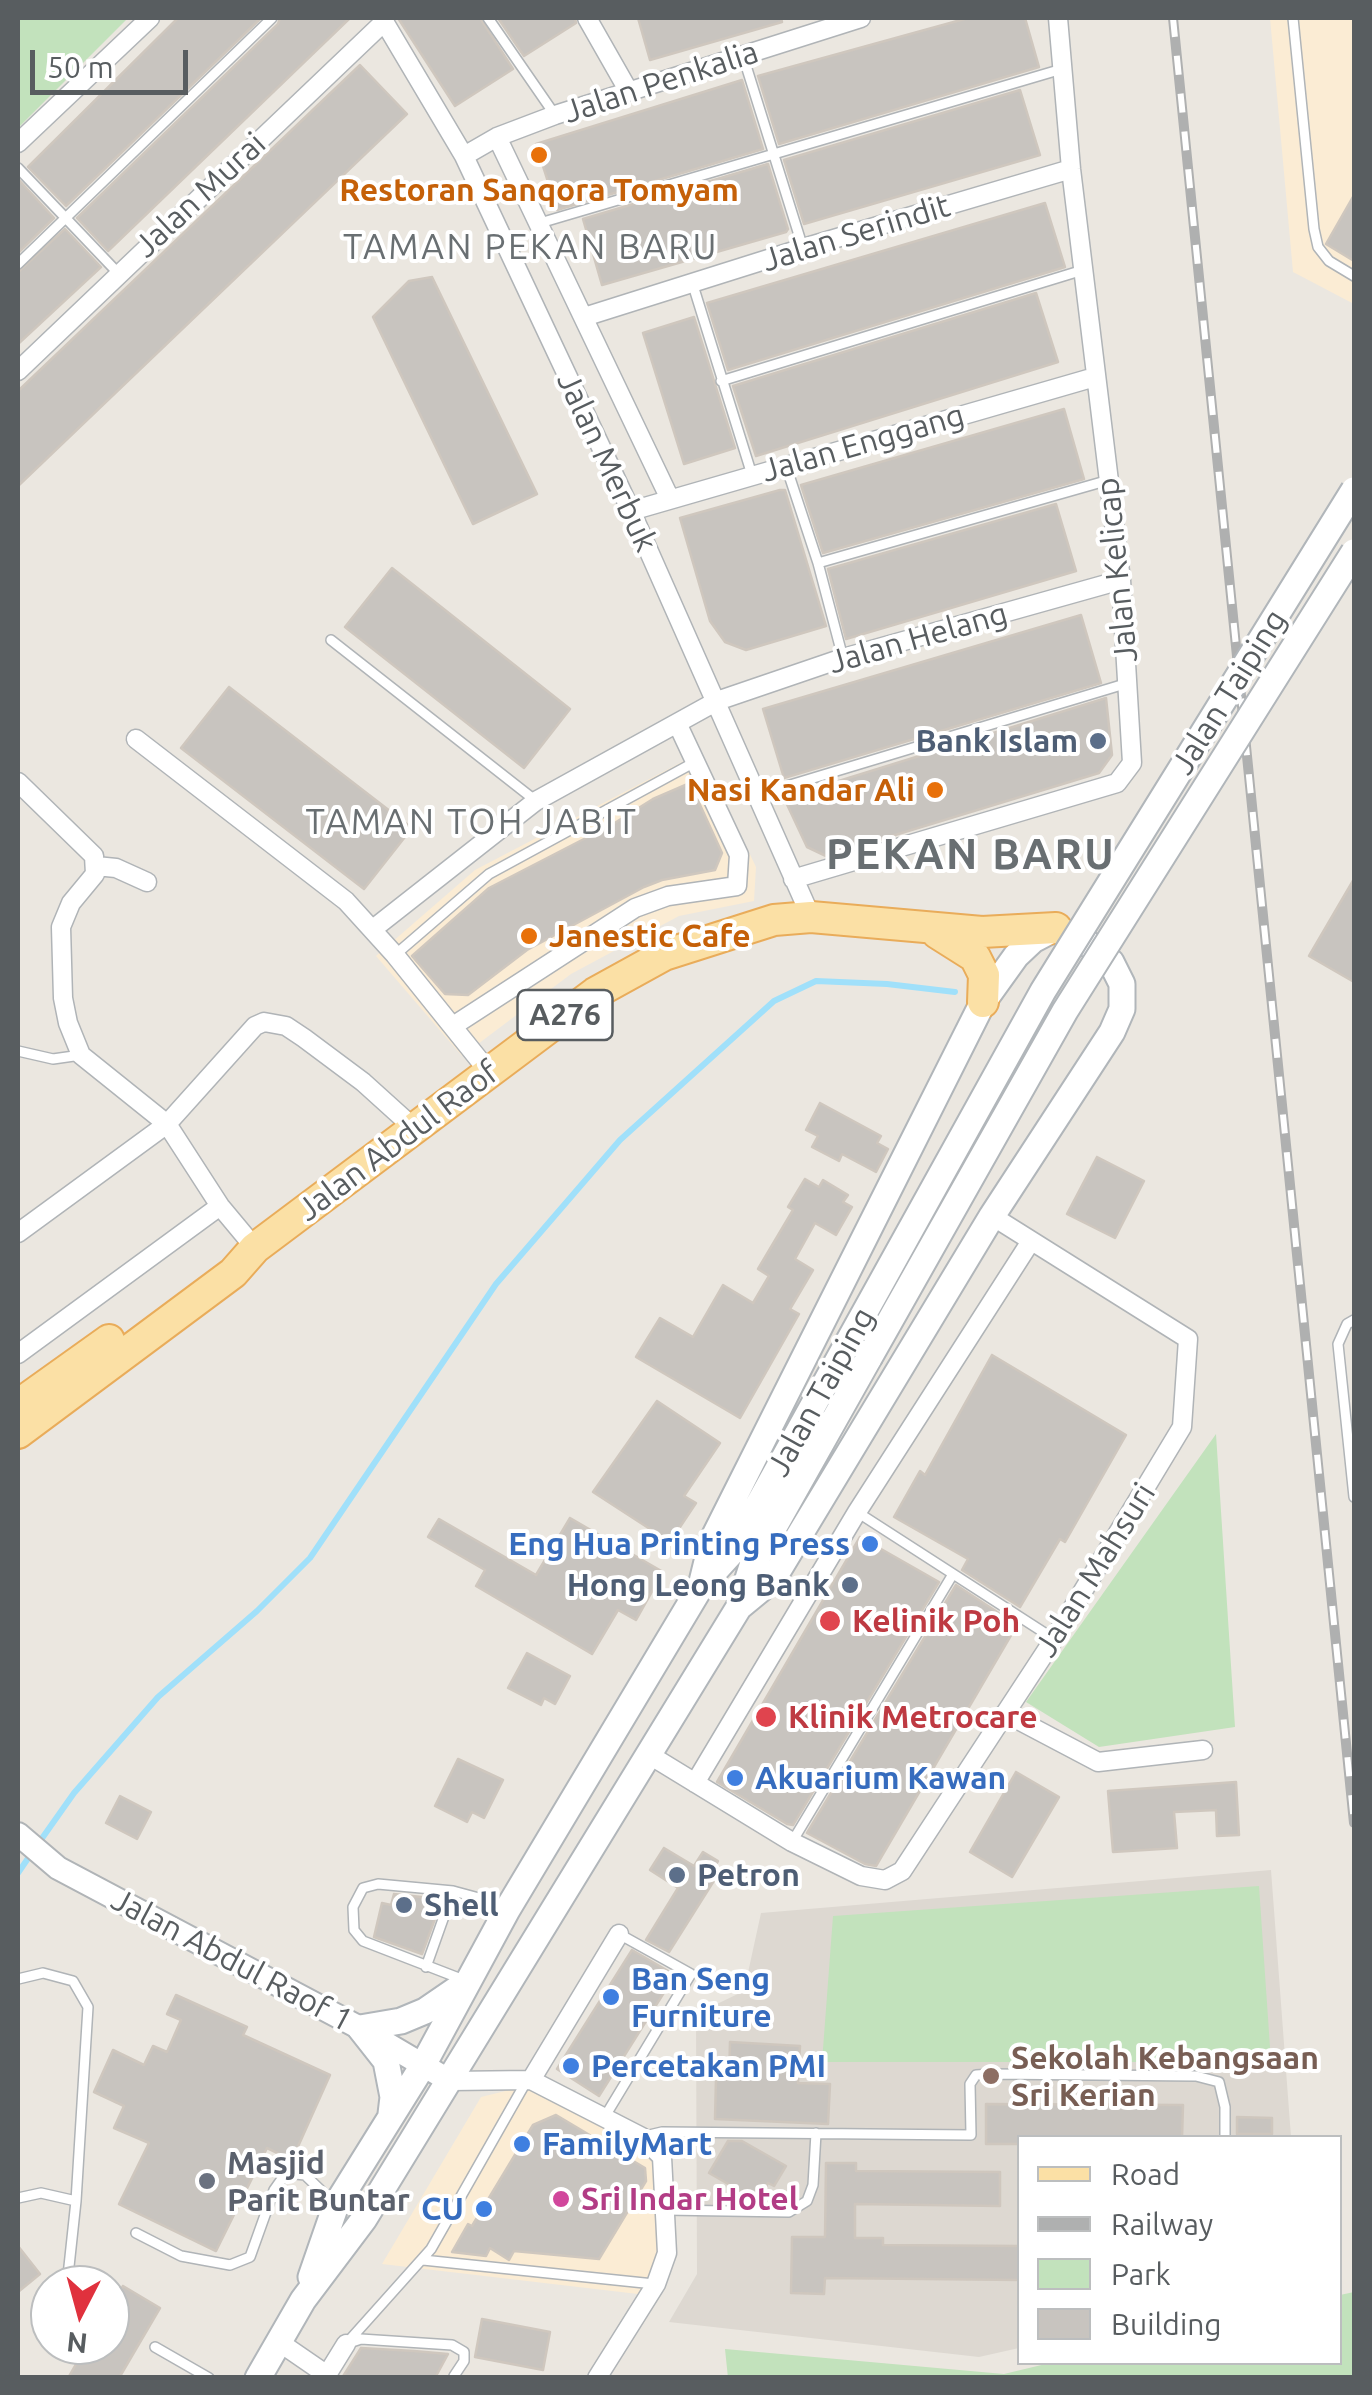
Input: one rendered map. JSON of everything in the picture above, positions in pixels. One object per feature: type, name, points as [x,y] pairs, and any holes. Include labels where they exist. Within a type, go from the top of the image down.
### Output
[{"type":"main road","name":"Jalan Taiping","points":[[258,2378],[302,2300],[364,2219],[450,2081],[738,1607],[752,1566],[857,1352],[1042,991],[1354,490]]},
{"type":"main road","name":"Jalan Taiping","points":[[302,2300],[336,2205],[422,2066],[507,1910],[702,1586],[732,1552],[1354,552]]},
{"type":"main road","name":"Jalan Abdul Raof","points":[[18,1433],[233,1273],[254,1248],[595,993],[664,955],[774,920],[811,918],[982,932],[1056,928]]},
{"type":"main road","points":[[702,1586],[712,1541],[983,1002],[1016,956],[1033,940],[1056,928],[1092,946],[1111,962],[1122,984],[1122,1009],[1112,1032],[992,1216],[772,1579],[738,1607]]},
{"type":"main road","points":[[930,929],[975,957],[984,975],[983,1002]]},
{"type":"main road","name":"Jalan Abdul Raof","points":[[18,1405],[224,1258],[254,1248]]},
{"type":"main road","points":[[390,2118],[393,2097],[386,2061],[360,2028],[401,2022],[443,2000],[466,1982]]},
{"type":"street","points":[[18,144],[150,18]]},
{"type":"street","points":[[587,18],[628,90]]},
{"type":"street","name":"Jalan Penkalia","points":[[464,156],[497,137],[555,114],[862,18]]},
{"type":"street","name":"Jalan Kelicap","points":[[793,879],[1116,783],[1132,763],[1120,580],[1071,169],[1058,18]]},
{"type":"street","name":"Jalan Merbuk","points":[[383,19],[464,156],[632,511],[811,918]]},
{"type":"street","name":"Jalan Murai","points":[[18,371],[383,19]]},
{"type":"street","points":[[497,137],[670,499]]},
{"type":"street","name":"Jalan Serindit","points":[[584,317],[1071,169]]},
{"type":"street","name":"Jalan Enggang","points":[[632,511],[1095,377]]},
{"type":"street","name":"Jalan Helang","points":[[373,929],[536,801],[718,701],[843,658],[1120,580]]},
{"type":"street","points":[[454,1026],[636,908],[668,896],[736,886],[739,856],[677,723]]},
{"type":"street","points":[[136,739],[346,901],[396,955],[489,1072]]},
{"type":"street","points":[[18,782],[94,856],[95,874],[71,903],[60,927],[63,998],[81,1055],[166,1124],[220,1206],[254,1248]]},
{"type":"street","points":[[96,866],[116,868],[147,882]]},
{"type":"street","points":[[18,1233],[166,1124],[254,1026],[274,1022],[304,1038],[363,1082],[415,1129]]},
{"type":"street","points":[[18,1354],[220,1206]]},
{"type":"street","points":[[695,1782],[856,1512],[1031,1241],[992,1216]]},
{"type":"street","name":"Jalan Mahsuri","points":[[792,1842],[861,1876],[885,1880],[902,1871],[1054,1639],[1182,1427],[1188,1339],[1031,1241]]},
{"type":"street","points":[[826,1494],[856,1512]]},
{"type":"street","points":[[1005,1713],[1098,1762],[1203,1750]]},
{"type":"street","points":[[648,1754],[792,1842]]},
{"type":"street","name":"Jalan Abdul Raof 1","points":[[18,1834],[58,1868],[360,2028],[450,2081]]},
{"type":"street","points":[[529,2081],[619,1934]]},
{"type":"street","points":[[450,2081],[529,2081],[642,2137],[662,2157],[667,2252],[656,2284],[597,2378]]},
{"type":"street","points":[[278,2342],[326,2376],[346,2344]]},
{"type":"lane","points":[[18,264],[272,18]]},
{"type":"lane","points":[[488,18],[555,114]]},
{"type":"lane","points":[[1293,18],[1318,247],[1329,261],[1354,276]]},
{"type":"lane","points":[[743,56],[803,248]]},
{"type":"lane","points":[[540,223],[1062,69]]},
{"type":"lane","points":[[18,168],[118,273]]},
{"type":"lane","points":[[722,381],[1083,270]]},
{"type":"lane","points":[[692,282],[752,475]]},
{"type":"lane","points":[[786,466],[818,563],[843,658]]},
{"type":"lane","points":[[818,563],[1109,480]]},
{"type":"lane","points":[[331,640],[536,801]]},
{"type":"lane","points":[[756,795],[1128,683]]},
{"type":"lane","points":[[396,955],[490,874],[697,761]]},
{"type":"lane","points":[[18,1052],[53,1059],[81,1055]]},
{"type":"lane","points":[[1354,1320],[1347,1324],[1338,1344],[1354,1497]]},
{"type":"lane","points":[[856,1512],[1054,1639]]},
{"type":"lane","points":[[792,1842],[953,1574]]},
{"type":"lane","points":[[466,1982],[363,1941],[354,1930],[353,1907],[363,1888],[378,1884],[453,1891],[507,1910]]},
{"type":"lane","points":[[426,1967],[453,1891]]},
{"type":"lane","points":[[604,2118],[691,1974],[619,1934]]},
{"type":"lane","points":[[18,1979],[42,1973],[73,1981],[88,2007],[68,2265]]},
{"type":"lane","points":[[642,2137],[662,2132],[971,2135],[970,2084],[976,2075],[992,2074],[1196,2076],[1218,2082],[1225,2107],[1225,2135]]},
{"type":"lane","points":[[346,2344],[423,2260],[529,2081]]},
{"type":"lane","points":[[665,2210],[789,2212],[807,2201],[813,2185],[816,2133]]},
{"type":"lane","points":[[136,2233],[181,2256],[230,2265],[250,2257],[274,2190],[286,2173],[305,2175],[336,2205]]},
{"type":"lane","points":[[18,2198],[40,2193],[76,2201]]},
{"type":"lane","points":[[423,2260],[656,2284]]},
{"type":"lane","points":[[346,2344],[362,2340],[452,2345],[464,2352],[464,2361],[454,2376]]},
{"type":"lane","points":[[155,2346],[209,2378]]},
{"type":"shaded area","points":[[1270,18],[1354,18],[1354,304],[1293,272]]},
{"type":"shaded area","points":[[701,752],[756,867],[754,901],[679,916],[571,974],[462,1056],[376,956],[475,870]]},
{"type":"shaded area","name":"Sekolah Kebangsaan Sri Kerian","points":[[1271,1870],[1291,2135],[1017,2135],[1017,2348],[979,2357],[669,2322],[697,2274],[696,2014],[744,1991],[761,1913]]},
{"type":"shaded area","points":[[526,2086],[639,2139],[658,2164],[660,2260],[638,2294],[382,2264],[481,2097]]},
{"type":"green space","points":[[18,18],[128,18],[18,128]]},
{"type":"green space","points":[[1216,1434],[1235,1727],[1099,1747],[1026,1702]]},
{"type":"green space","points":[[1259,1886],[1271,2062],[822,2062],[833,1916]]},
{"type":"green space","points":[[1354,2292],[1354,2377],[728,2378],[725,2349],[1004,2374],[1042,2365],[1342,2365],[1342,2295]]},
{"type":"building","points":[[178,18],[261,18],[66,206],[28,167]]},
{"type":"building","points":[[280,18],[350,18],[108,251],[77,218]]},
{"type":"building","points":[[398,18],[480,18],[513,69],[455,106]]},
{"type":"building","points":[[498,18],[575,18],[576,23],[524,56]]},
{"type":"building","points":[[638,18],[781,18],[782,22],[650,60]]},
{"type":"building","points":[[968,18],[1025,18],[1039,67],[779,144],[758,76]]},
{"type":"building","points":[[360,65],[407,114],[18,486],[18,391]]},
{"type":"building","points":[[742,80],[763,149],[557,210],[536,144]]},
{"type":"building","points":[[1020,90],[1040,155],[804,224],[784,160]]},
{"type":"building","points":[[768,164],[786,232],[602,285],[583,219]]},
{"type":"building","points":[[18,179],[54,218],[18,253]]},
{"type":"building","points":[[1354,195],[1354,261],[1326,244]]},
{"type":"building","points":[[1045,203],[1065,267],[728,370],[707,303]]},
{"type":"building","points":[[65,229],[101,267],[18,344],[18,272]]},
{"type":"building","points":[[432,277],[537,494],[473,524],[373,317],[409,281]]},
{"type":"building","points":[[1036,293],[1058,362],[756,456],[733,386]]},
{"type":"building","points":[[694,317],[735,448],[684,464],[643,333]]},
{"type":"building","points":[[1064,409],[1084,479],[823,553],[801,485]]},
{"type":"building","points":[[785,490],[826,626],[746,650],[725,642],[710,621],[680,518]]},
{"type":"building","points":[[1056,504],[1076,571],[846,639],[828,569]]},
{"type":"building","points":[[392,568],[570,709],[524,768],[345,627]]},
{"type":"building","points":[[1081,615],[1101,683],[784,778],[763,709]]},
{"type":"building","points":[[229,687],[412,828],[364,889],[181,748]]},
{"type":"building","points":[[1106,698],[1112,755],[1099,773],[826,856],[807,847],[784,798]]},
{"type":"building","points":[[690,783],[722,853],[715,870],[644,887],[527,950],[468,995],[445,994],[412,956],[489,888]]},
{"type":"building","points":[[1354,879],[1354,982],[1309,956]]},
{"type":"building","points":[[820,1103],[881,1136],[877,1143],[888,1149],[876,1172],[842,1154],[839,1161],[812,1147],[818,1136],[806,1130]]},
{"type":"building","points":[[1097,1157],[1144,1181],[1115,1238],[1067,1214]]},
{"type":"building","points":[[805,1179],[819,1187],[823,1180],[848,1195],[843,1202],[852,1207],[836,1235],[815,1223],[795,1259],[813,1270],[790,1309],[799,1314],[740,1418],[636,1357],[660,1318],[693,1337],[723,1285],[753,1303],[769,1276],[758,1269],[793,1210],[788,1207]]},
{"type":"building","points":[[992,1355],[1126,1435],[1065,1542],[1060,1539],[1020,1607],[962,1570],[968,1559],[894,1517],[920,1471],[925,1475]]},
{"type":"building","points":[[657,1401],[720,1443],[684,1496],[696,1503],[670,1542],[593,1492]]},
{"type":"building","points":[[570,1518],[663,1572],[636,1620],[618,1610],[592,1654],[476,1586],[485,1570],[428,1537],[439,1519],[536,1575]]},
{"type":"building","points":[[860,1537],[939,1582],[793,1825],[787,1824],[717,1782]]},
{"type":"building","points":[[956,1585],[1017,1625],[876,1866],[865,1864],[807,1833]]},
{"type":"building","points":[[527,1653],[570,1676],[555,1704],[544,1698],[541,1705],[508,1688]]},
{"type":"building","points":[[458,1759],[503,1780],[484,1818],[472,1812],[467,1822],[435,1806]]},
{"type":"building","points":[[1016,1772],[1059,1797],[1012,1877],[970,1852]]},
{"type":"building","points":[[1236,1782],[1239,1835],[1217,1836],[1216,1810],[1174,1812],[1177,1848],[1113,1852],[1108,1791]]},
{"type":"building","points":[[120,1796],[151,1812],[137,1839],[106,1823]]},
{"type":"building","points":[[664,1848],[694,1866],[703,1852],[718,1861],[709,1876],[715,1879],[669,1952],[646,1940],[678,1888],[650,1870]]},
{"type":"building","points":[[394,1894],[431,1898],[427,1914],[436,1916],[422,1954],[374,1937],[382,1903],[391,1905]]},
{"type":"building","points":[[632,1950],[675,1975],[599,2096],[557,2069]]},
{"type":"building","points":[[176,1995],[247,2027],[243,2035],[330,2075],[292,2160],[267,2148],[216,2251],[119,2204],[149,2143],[114,2128],[124,2106],[94,2092],[113,2050],[144,2065],[153,2046],[167,2052],[181,2020],[167,2014]]},
{"type":"building","points":[[730,2042],[800,2046],[798,2083],[830,2084],[828,2124],[715,2119],[716,2079],[729,2079]]},
{"type":"building","points":[[986,2104],[1183,2105],[1182,2135],[1017,2135],[1017,2144],[986,2144]]},
{"type":"building","name":"Sri Indar Hotel","points":[[556,2115],[645,2168],[646,2181],[599,2259],[514,2251],[509,2260],[490,2248],[486,2256],[452,2252],[533,2125]]},
{"type":"building","points":[[1237,2117],[1272,2118],[1272,2134],[1237,2134]]},
{"type":"building","points":[[728,2141],[742,2141],[786,2166],[774,2186],[768,2183],[758,2201],[709,2173]]},
{"type":"building","points":[[826,2163],[856,2163],[856,2171],[1000,2172],[1000,2206],[855,2204],[855,2238],[883,2238],[883,2245],[1017,2246],[1017,2280],[825,2278],[824,2294],[791,2293],[792,2237],[825,2237]]},
{"type":"building","points":[[18,2246],[33,2265],[30,2282],[18,2292]]},
{"type":"building","points":[[130,2290],[160,2308],[130,2359]]},
{"type":"building","points":[[482,2319],[550,2332],[543,2370],[475,2357]]},
{"type":"building","points":[[361,2348],[448,2354],[435,2378],[342,2378]]},
{"type":"building","points":[[75,2365],[127,2365],[119,2378],[68,2378]]},
{"type":"waterway","points":[[38,1844],[74,1793],[158,1697],[257,1611],[310,1558],[496,1284],[620,1140],[774,1001],[816,981],[955,992]]},
{"type":"waterway","points":[[18,1873],[31,1854]]},
{"type":"railway","points":[[1173,18],[1354,1823]]},
{"type":"place","name":"Restoran Sanqora Tomyam","points":[[539,155]]},
{"type":"place","name":"Bank Islam","points":[[1098,741]]},
{"type":"place","name":"Nasi Kandar Ali","points":[[935,790]]},
{"type":"place","name":"Janestic Cafe","points":[[529,936]]},
{"type":"place","name":"Eng Hua Printing Press","points":[[870,1544]]},
{"type":"place","name":"Hong Leong Bank","points":[[850,1585]]},
{"type":"place","name":"Kelinik Poh","points":[[830,1621]]},
{"type":"place","name":"Klinik Metrocare","points":[[766,1717]]},
{"type":"place","name":"Akuarium Kawan","points":[[735,1778]]},
{"type":"place","name":"Petron","points":[[677,1875]]},
{"type":"place","name":"Shell","points":[[404,1905]]},
{"type":"place","name":"Ban Seng Furniture","points":[[611,1997]]},
{"type":"place","name":"Percetakan PMI","points":[[571,2066]]},
{"type":"place","name":"Sekolah Kebangsaan Sri Kerian","points":[[991,2076]]},
{"type":"place","name":"FamilyMart","points":[[522,2144]]},
{"type":"place","name":"Masjid Parit Buntar","points":[[207,2181]]},
{"type":"place","name":"Sri Indar Hotel","points":[[561,2199]]},
{"type":"place","name":"CU","points":[[484,2209]]},
{"type":"district","name":"TAMAN PEKAN BARU","points":[[531,247]]},
{"type":"district","name":"TAMAN TOH JABIT","points":[[472,822]]},
{"type":"district","name":"PEKAN BARU","points":[[971,855]]}]
